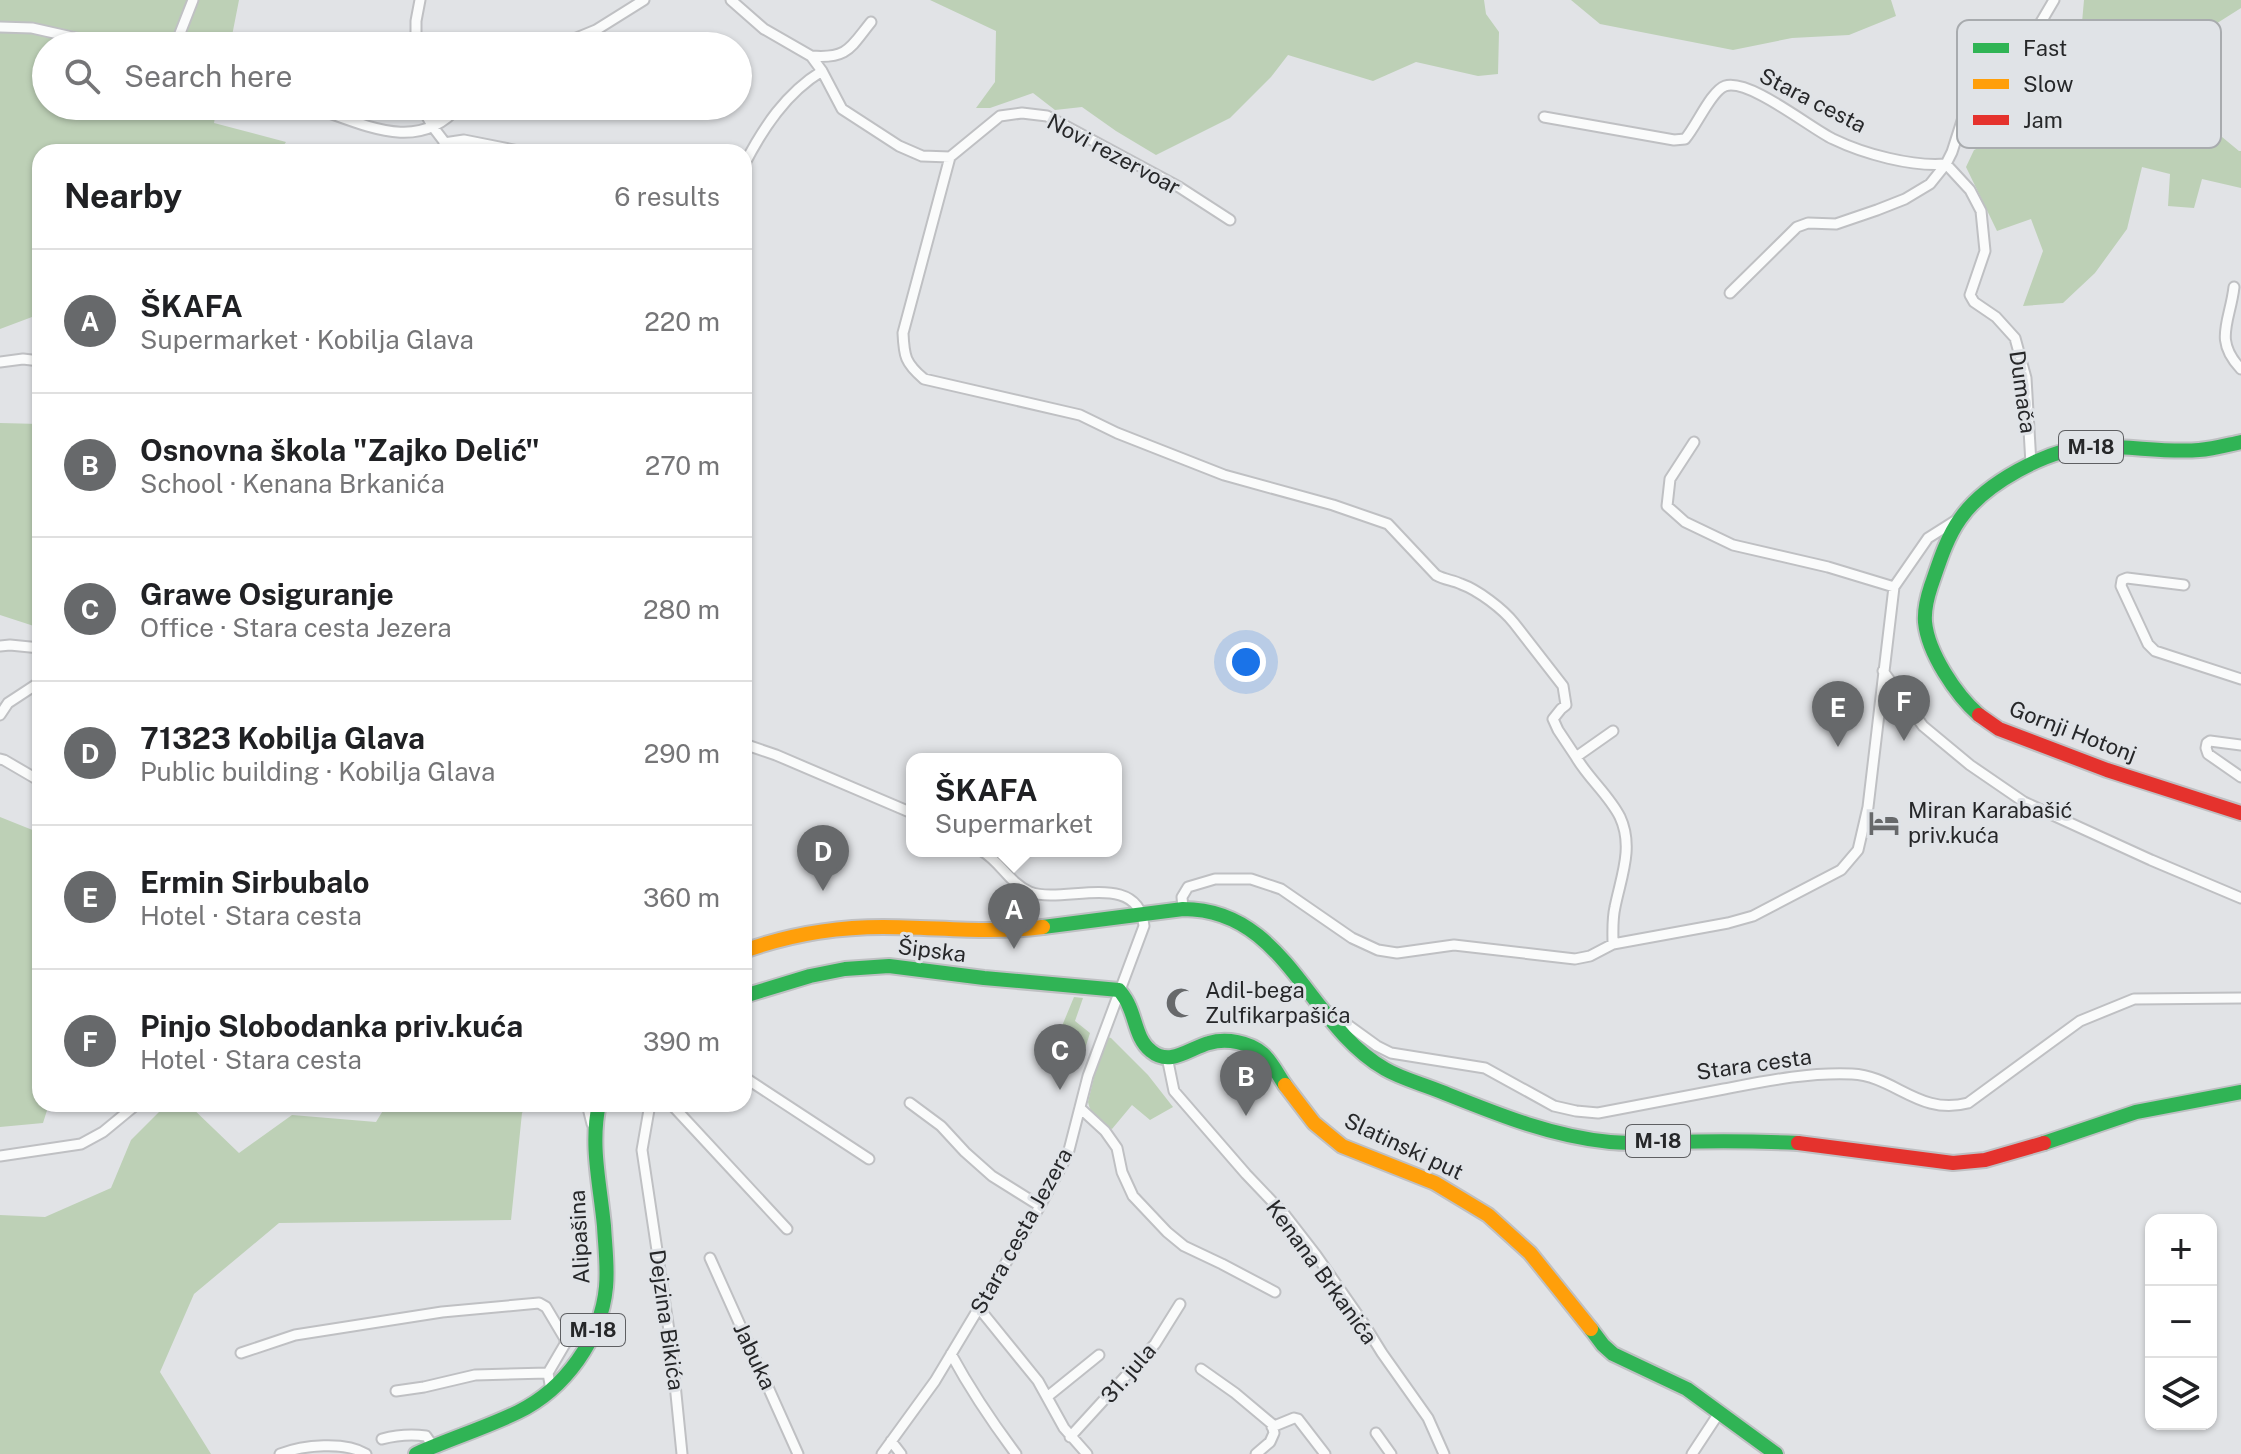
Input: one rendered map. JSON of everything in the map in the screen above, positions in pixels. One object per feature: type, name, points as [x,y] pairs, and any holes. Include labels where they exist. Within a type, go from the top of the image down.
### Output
[{"type":"main road","name":"Gornji Hotonj","points":[[2241,442],[2199,450],[2087,447],[2031,464],[1997,482],[1961,517],[1946,543],[1926,602],[1925,622],[1930,643],[1950,682],[1976,712],[1999,729],[2107,770],[2241,813]]},
{"type":"main road","name":"Stara cesta","points":[[1143,914],[1205,909],[1229,917],[1251,929],[1284,959],[1313,1000],[1347,1039],[1385,1069],[1520,1123],[1562,1135],[1612,1142],[1757,1141],[1812,1144],[1953,1163],[1985,1160],[2031,1148],[2136,1112],[2241,1092]]},
{"type":"main road","name":"M-18","points":[[752,948],[778,939],[818,932],[881,927],[1018,930],[1143,914]]},
{"type":"main road","name":"Šipska","points":[[752,993],[821,973],[889,966],[1119,990]]},
{"type":"main road","points":[[1119,990],[1128,1003],[1141,1039],[1154,1054],[1167,1057]]},
{"type":"main road","name":"Slatinski put","points":[[1167,1057],[1182,1056],[1217,1041],[1247,1045],[1261,1052],[1313,1124],[1332,1139],[1352,1151],[1433,1182],[1482,1208],[1514,1235],[1552,1275],[1603,1345],[1613,1354],[1687,1389],[1776,1454]]},
{"type":"main road","name":"Alipašina","points":[[416,1454],[519,1412],[551,1390],[584,1351],[606,1289],[606,1251],[594,1112]]},
{"type":"street","points":[[180,32],[193,0]]},
{"type":"street","points":[[416,32],[420,0]]},
{"type":"street","points":[[591,32],[644,0]]},
{"type":"street","points":[[731,0],[764,29],[811,56],[830,58],[840,55],[850,49],[871,22]]},
{"type":"street","points":[[2042,20],[2054,0]]},
{"type":"street","points":[[0,27],[50,32]]},
{"type":"street","points":[[811,56],[842,109],[899,146],[922,156],[950,157],[903,333],[904,356],[912,369],[924,379],[1080,415],[1224,475],[1333,505],[1388,524],[1436,575],[1462,584],[1505,612],[1563,686],[1566,705],[1553,719],[1586,774],[1615,808],[1625,835],[1626,855],[1614,908],[1613,944]]},
{"type":"street","points":[[752,149],[791,95],[805,81],[822,71]]},
{"type":"street","name":"Stara cesta","points":[[1544,117],[1674,140],[1685,139],[1714,94],[1723,86],[1731,85],[1764,97],[1834,140],[1870,153],[1919,164],[1946,164]]},
{"type":"street","name":"Novi rezervoar","points":[[950,157],[1000,116],[1022,113],[1047,116],[1179,187],[1230,220]]},
{"type":"street","points":[[351,120],[384,131],[404,133],[423,131],[446,120]]},
{"type":"street","points":[[429,120],[444,143],[464,140],[484,144]]},
{"type":"street","points":[[1730,293],[1797,227],[1808,223],[1836,224],[1891,205],[1930,184],[1946,164],[1957,133]]},
{"type":"street","name":"Dumača","points":[[1946,164],[1970,190],[1981,211],[1985,251],[1970,295],[2015,338],[2026,378],[2031,464]]},
{"type":"street","points":[[2234,287],[2224,345],[2241,369]]},
{"type":"street","points":[[0,362],[32,360]]},
{"type":"street","points":[[1694,442],[1670,479],[1667,506],[1685,522],[1733,545],[1828,567],[1894,587]]},
{"type":"street","points":[[1183,909],[1182,897],[1188,887],[1215,879],[1251,879],[1281,889],[1352,938],[1378,950],[1397,953],[1454,945],[1575,959],[1590,956],[1613,944],[1753,916],[1841,870],[1858,850],[1868,807],[1894,587],[1928,538],[1961,517]]},
{"type":"street","points":[[2184,585],[2127,578],[2122,580],[2121,586],[2148,644],[2155,651],[2241,679]]},
{"type":"street","points":[[0,646],[32,647]]},
{"type":"street","points":[[1883,671],[1923,726],[1970,765],[2024,802],[2241,898]]},
{"type":"street","points":[[0,715],[8,703],[32,687]]},
{"type":"street","points":[[1576,757],[1613,731]]},
{"type":"street","points":[[2241,745],[2210,741],[2206,748],[2208,754],[2241,777]]},
{"type":"street","points":[[752,747],[906,810]]},
{"type":"street","points":[[0,759],[32,776]]},
{"type":"street","points":[[992,857],[1020,887],[1033,893],[1097,892],[1117,895],[1132,899],[1143,914]]},
{"type":"street","name":"Stara cesta Jezera","points":[[882,1454],[935,1381],[1068,1154],[1088,1076],[1144,926],[1143,914]]},
{"type":"street","name":"Stara cesta","points":[[1313,1000],[1391,1053],[1485,1068],[1554,1106],[1598,1113],[1783,1077],[1854,1074],[1934,1105],[1952,1107],[1968,1103],[2080,1021],[2134,999],[2241,998]]},
{"type":"street","name":"Kenana Brkanića","points":[[1167,1057],[1174,1091],[1285,1215],[1316,1255],[1428,1418],[1444,1454]]},
{"type":"street","points":[[752,1082],[869,1159]]},
{"type":"street","points":[[910,1103],[941,1126],[992,1176],[1040,1206]]},
{"type":"street","points":[[1080,1108],[1105,1131],[1117,1148],[1122,1172],[1133,1196],[1167,1232],[1184,1246],[1275,1292]]},
{"type":"street","points":[[0,1156],[81,1144],[103,1132],[127,1112]]},
{"type":"street","name":"Dejzina Bikića","points":[[649,1112],[642,1150],[673,1359],[682,1454]]},
{"type":"street","points":[[678,1112],[787,1229]]},
{"type":"street","name":"Jabuka","points":[[710,1258],[798,1454]]},
{"type":"street","points":[[241,1353],[295,1335],[442,1312],[539,1303],[546,1307],[565,1339],[548,1373],[551,1390]]},
{"type":"street","name":"31. jula","points":[[1070,1437],[1155,1344],[1180,1304]]},
{"type":"street","points":[[978,1307],[1038,1381],[1070,1437],[1087,1454]]},
{"type":"street","points":[[951,1354],[984,1410],[1016,1454]]},
{"type":"street","points":[[1047,1397],[1099,1355]]},
{"type":"street","points":[[1201,1369],[1272,1424],[1274,1433],[1262,1452]]},
{"type":"street","points":[[396,1391],[475,1375],[548,1373]]},
{"type":"street","points":[[1692,1454],[1719,1413]]},
{"type":"street","points":[[1272,1427],[1298,1419],[1325,1454]]},
{"type":"street","points":[[1376,1433],[1391,1454]]},
{"type":"street","points":[[382,1439],[426,1436],[433,1446]]},
{"type":"street","points":[[891,1441],[901,1454]]},
{"type":"street","points":[[280,1454],[294,1449],[338,1446],[355,1448],[366,1454]]},
{"type":"green space","points":[[0,0],[239,0],[233,32],[32,32],[32,120],[215,120],[214,123],[286,142],[32,144],[32,317],[0,329]]},
{"type":"green space","points":[[930,0],[1484,0],[1486,14],[1499,32],[1498,74],[1478,76],[1416,62],[1373,81],[1288,55],[1230,118],[1156,155],[1082,107],[1055,110],[1033,93],[990,108],[976,108],[995,82],[996,31]]},
{"type":"green space","points":[[1571,0],[1891,0],[1896,16],[1849,35],[1792,38],[1733,50],[1600,24]]},
{"type":"green space","points":[[2084,0],[2241,0],[2241,8],[2221,21],[2082,20]]},
{"type":"green space","points":[[2221,136],[2241,151],[2241,188],[2202,179],[2194,208],[2168,206],[2170,174],[2142,167],[2127,229],[2095,273],[2063,303],[2023,306],[2043,251],[2031,219],[1997,231],[1966,167],[1974,150],[2221,148]]},
{"type":"green space","points":[[0,423],[32,424],[32,625],[0,615]]},
{"type":"green space","points":[[0,817],[32,830],[32,1112],[46,1112],[43,1123],[0,1127]]},
{"type":"green space","points":[[1074,997],[1083,998],[1075,1021],[1090,1033],[1084,1052],[1057,1038]]},
{"type":"green space","points":[[1104,1036],[1111,1038],[1148,1075],[1173,1107],[1150,1120],[1132,1105],[1112,1129],[1097,1118],[1088,1102]]},
{"type":"green space","points":[[159,1112],[196,1112],[239,1153],[292,1115],[376,1122],[382,1112],[523,1112],[511,1220],[279,1223],[194,1294],[160,1372],[211,1454],[0,1454],[0,1215],[45,1217],[111,1188],[131,1140]]},
{"type":"traffic: fast","points":[[1979,715],[1961,696],[1937,660],[1927,634],[1925,617],[1928,595],[1943,551],[1955,527],[1971,506],[2000,481],[2036,461],[2073,449],[2104,447],[2185,451],[2241,442]]},
{"type":"traffic: fast","points":[[1043,927],[1183,909],[1218,914],[1247,928],[1272,948],[1358,1049],[1405,1079],[1524,1123],[1588,1139],[1625,1143],[1798,1143]]},
{"type":"traffic: fast","points":[[752,994],[810,976],[845,969],[889,966],[1119,990],[1128,1004],[1137,1030],[1151,1051],[1173,1057],[1202,1045],[1238,1042],[1263,1054],[1285,1085]]},
{"type":"traffic: fast","points":[[2044,1143],[2136,1112],[2241,1092]]},
{"type":"traffic: fast","points":[[416,1454],[505,1418],[535,1402],[565,1376],[588,1343],[603,1306],[607,1279],[596,1150],[597,1112]]},
{"type":"traffic: fast","points":[[1591,1329],[1613,1354],[1687,1389],[1776,1454]]},
{"type":"traffic: slow","points":[[752,948],[795,936],[848,928],[1003,930],[1043,927]]},
{"type":"traffic: slow","points":[[1285,1085],[1314,1123],[1342,1146],[1435,1183],[1488,1215],[1530,1253],[1591,1329]]},
{"type":"traffic: jam","points":[[1979,715],[1999,729],[2107,770],[2241,813]]},
{"type":"traffic: jam","points":[[1798,1143],[1953,1163],[1985,1160],[2044,1143]]},
{"type":"place","name":"Pinjo Slobodanka priv.kuća","points":[[1904,741]]},
{"type":"place","name":"Ermin Sirbubalo","points":[[1838,747]]},
{"type":"place","name":"Miran Karabašić priv.kuća","points":[[1884,823]]},
{"type":"place","name":"71323 Kobilja Glava","points":[[823,891]]},
{"type":"place","name":"ŠKAFA","points":[[1014,949]]},
{"type":"place","name":"Adil-bega Zulfikarpašića","points":[[1181,1003]]},
{"type":"place","name":"Grawe Osiguranje","points":[[1060,1090]]},
{"type":"place","name":"Osnovna škola \"Zajko Delić\"","points":[[1246,1116]]}]
